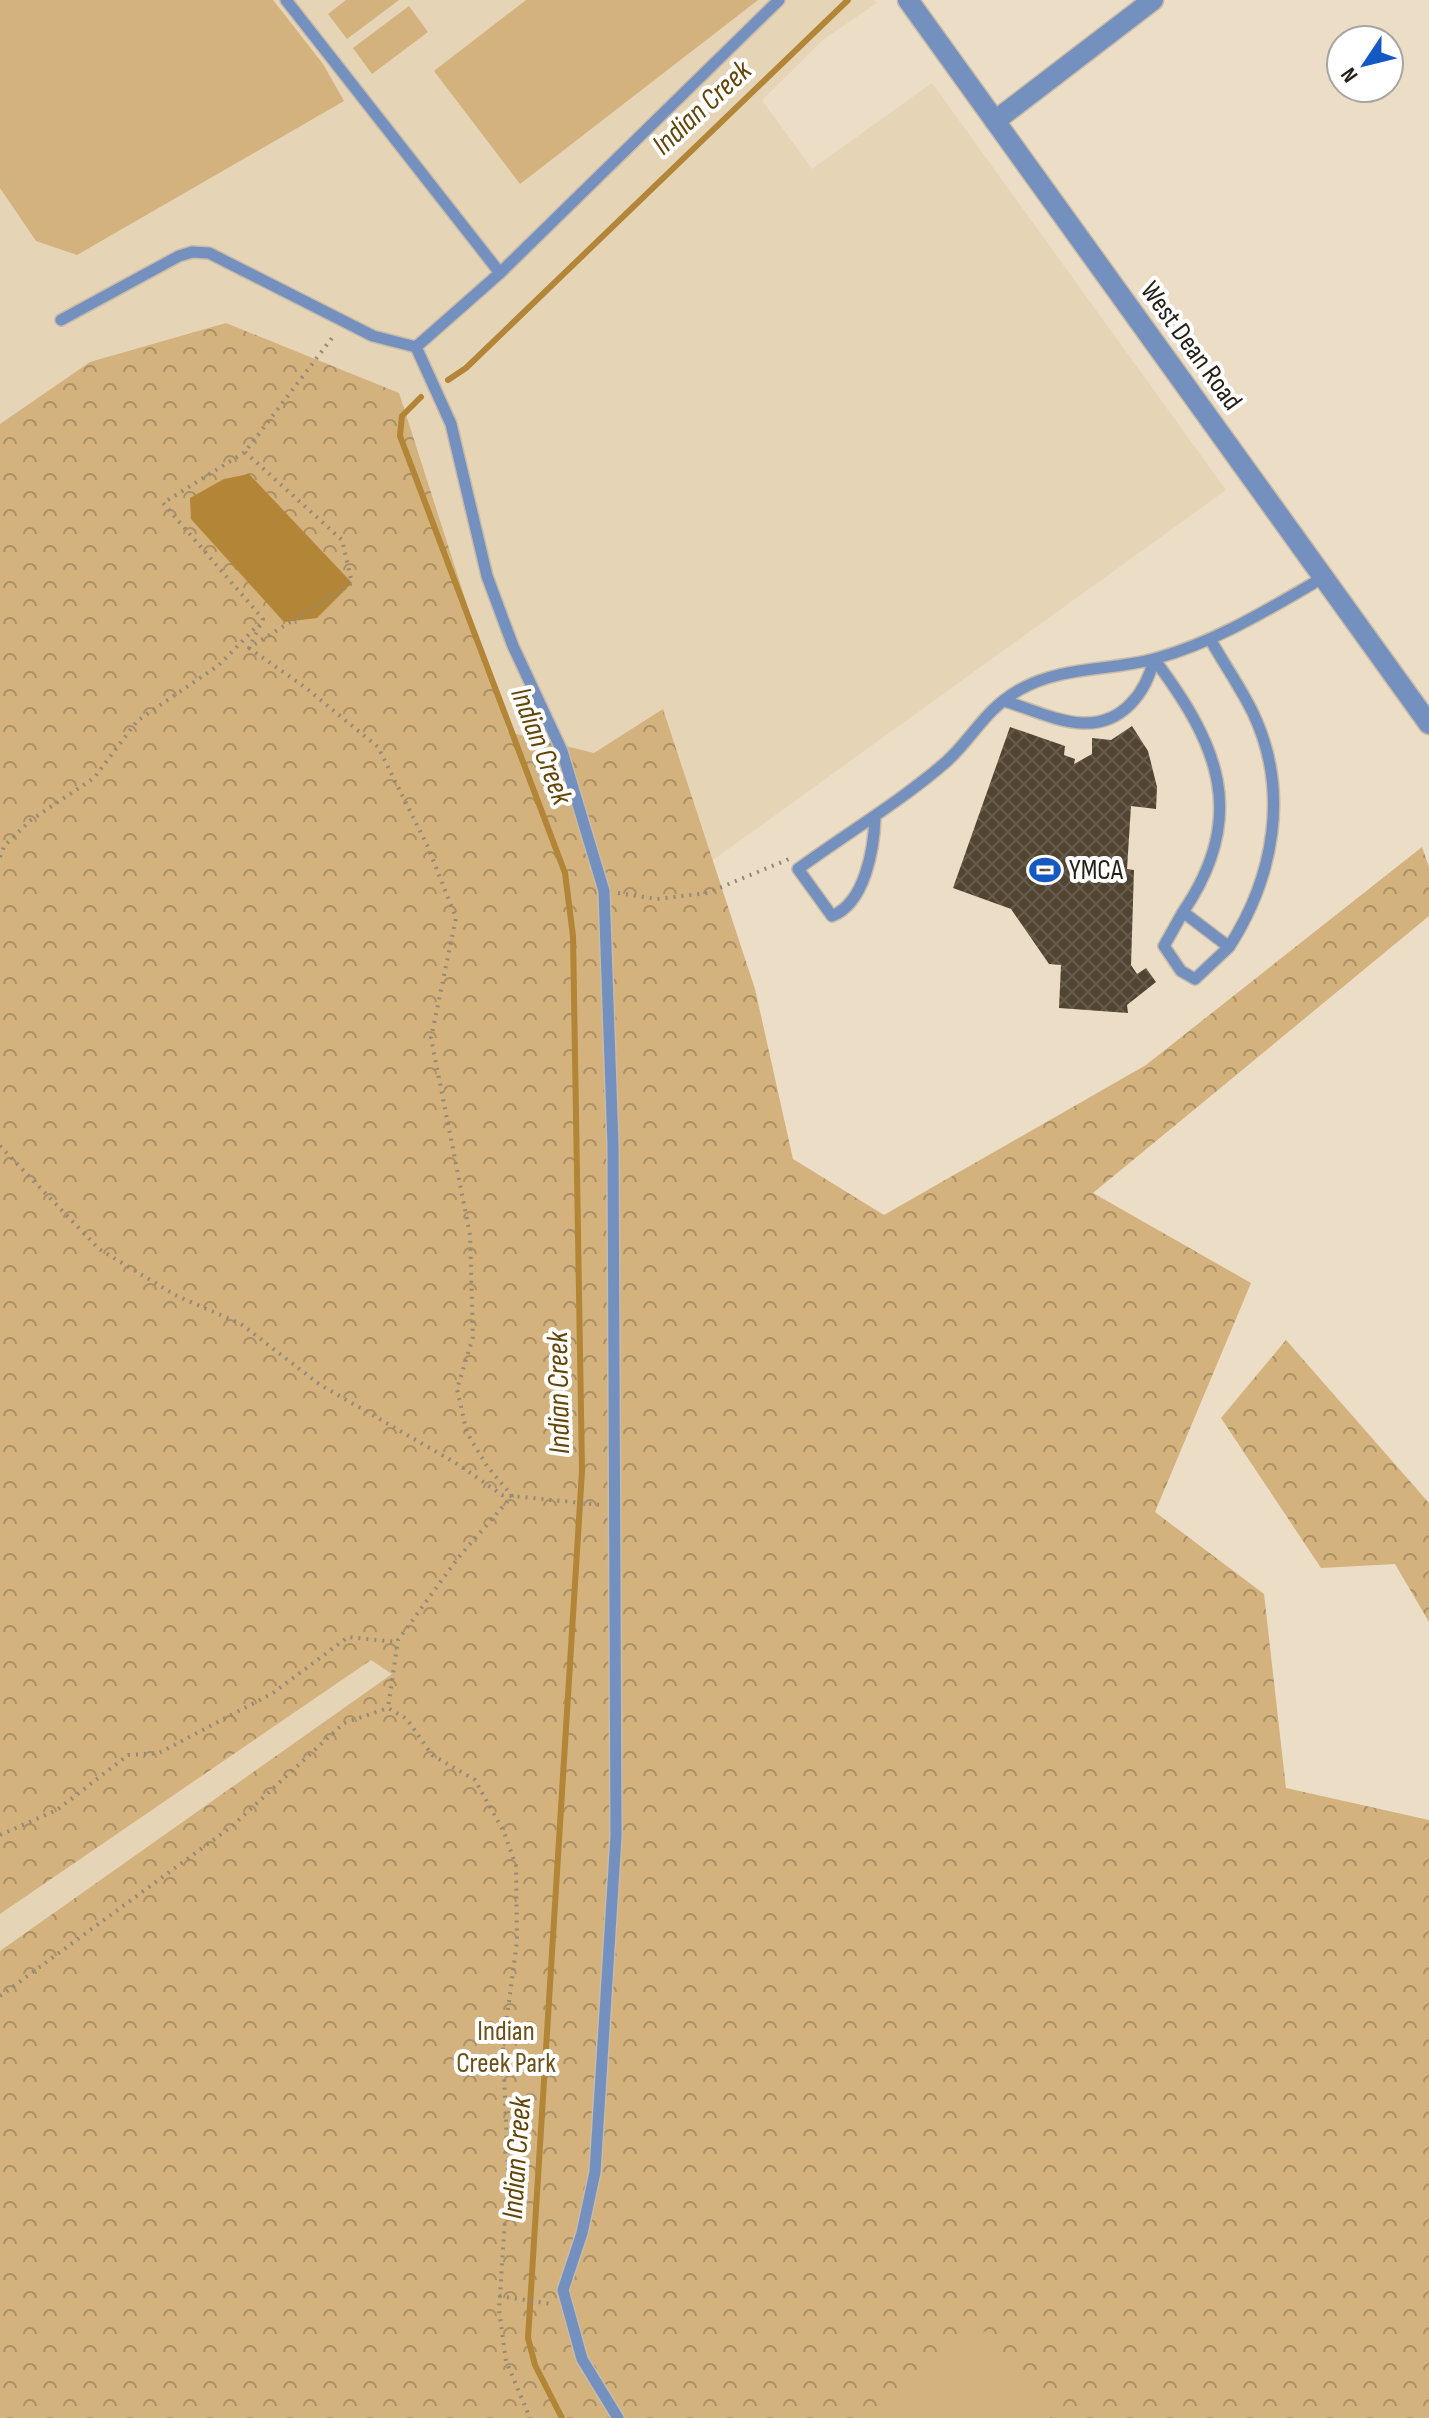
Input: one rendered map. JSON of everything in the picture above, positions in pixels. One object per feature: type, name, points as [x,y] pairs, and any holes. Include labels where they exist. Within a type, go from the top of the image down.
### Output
[{"type":"street","name":"West Dean Road","points":[[908,0],[1429,724]]},
{"type":"street","points":[[995,121],[1153,0]]},
{"type":"lane","points":[[286,0],[500,273]]},
{"type":"lane","points":[[416,347],[500,273],[779,0]]},
{"type":"lane","points":[[61,320],[192,252],[209,253],[373,336],[416,347]]},
{"type":"lane","points":[[416,347],[451,424],[487,576],[513,646],[562,751],[604,891],[613,1145],[616,1836],[595,2172],[582,2233],[563,2290],[570,2325],[582,2359],[618,2418]]},
{"type":"lane","points":[[875,817],[874,838],[856,896],[832,916],[798,869],[875,817],[948,760],[972,729],[1004,701],[1048,677],[1154,659],[1210,639],[1233,630],[1324,577]]},
{"type":"lane","points":[[1154,659],[1203,731],[1219,792],[1219,825],[1212,855],[1200,887],[1164,946],[1181,971],[1195,979],[1229,947],[1245,921],[1261,885],[1271,849],[1274,814],[1272,781],[1254,714],[1210,639]]},
{"type":"lane","points":[[1004,701],[1081,723],[1106,720],[1130,705],[1148,685],[1154,659]]},
{"type":"lane","points":[[1183,912],[1229,947]]},
{"type":"path","points":[[263,619],[163,503],[245,452],[344,322]]},
{"type":"path","points":[[245,452],[342,540],[352,583],[249,648]]},
{"type":"path","points":[[249,648],[263,619]]},
{"type":"path","points":[[0,857],[4,846],[31,820],[94,778],[137,721],[219,665],[263,619]]},
{"type":"path","points":[[249,648],[306,688],[378,747],[427,845],[456,918],[431,1038],[470,1235],[473,1337],[457,1389],[467,1433],[487,1466],[512,1496]]},
{"type":"path","points":[[604,891],[657,899],[707,893],[785,858],[809,862]]},
{"type":"path","points":[[0,1146],[99,1249],[175,1295],[241,1324],[319,1384],[459,1465],[502,1495],[581,1505]]},
{"type":"path","points":[[388,1708],[398,1640],[458,1558],[512,1496]]},
{"type":"path","points":[[0,1835],[57,1810],[128,1755],[159,1753],[273,1693],[348,1637],[398,1640]]},
{"type":"path","points":[[0,1996],[231,1827],[344,1723],[388,1708],[407,1719],[432,1755],[475,1780],[504,1832],[516,1866],[517,1941],[503,2047],[508,2174],[499,2296],[506,2361],[530,2418]]},
{"type":"path","points":[[499,2296],[543,2303]]},
{"type":"shaded area","points":[[0,0],[874,0],[877,3],[824,39],[762,100],[812,169],[932,83],[1226,490],[688,878],[779,1401],[0,1951]]},
{"type":"shaded area","points":[[249,474],[352,583],[317,618],[284,622],[191,519],[190,498],[224,479]]},
{"type":"green space","points":[[0,0],[273,0],[323,64],[344,101],[77,255],[36,241],[0,188]]},
{"type":"green space","points":[[346,0],[399,0],[347,39],[328,14]]},
{"type":"green space","points":[[526,0],[758,0],[520,184],[434,71]]},
{"type":"green space","points":[[409,6],[428,32],[372,74],[353,48]]},
{"type":"green space","name":"Indian Creek Park","points":[[226,323],[399,393],[508,732],[594,753],[663,709],[755,989],[793,1159],[884,1215],[1146,1065],[1422,847],[1429,867],[1429,916],[1093,1193],[1251,1283],[1155,1512],[1264,1594],[1286,1788],[1429,1820],[1429,2418],[0,2418],[0,1951],[392,1674],[371,1660],[0,1914],[0,424],[90,362]]},
{"type":"green space","points":[[1286,1340],[1429,1503],[1429,1622],[1395,1564],[1321,1568],[1221,1418]]},
{"type":"green space","points":[[985,2331],[1050,2418],[870,2418]]},
{"type":"building","name":"YMCA","points":[[1132,726],[1148,751],[1157,787],[1156,809],[1131,806],[1127,869],[1134,870],[1131,965],[1137,974],[1146,968],[1156,982],[1127,1005],[1128,1013],[1059,1008],[1061,965],[1049,964],[1011,909],[953,888],[1010,727],[1065,746],[1064,755],[1075,759],[1074,764],[1092,754],[1092,738],[1111,740]]},
{"type":"waterway","name":"Indian Creek","points":[[448,380],[466,368],[848,0]]},
{"type":"waterway","name":"Indian Creek","points":[[421,397],[402,416],[400,436],[565,873],[573,936],[582,1471],[528,2338],[535,2365],[562,2418]]},
{"type":"place","name":"YMCA","points":[[1045,870]]}]
